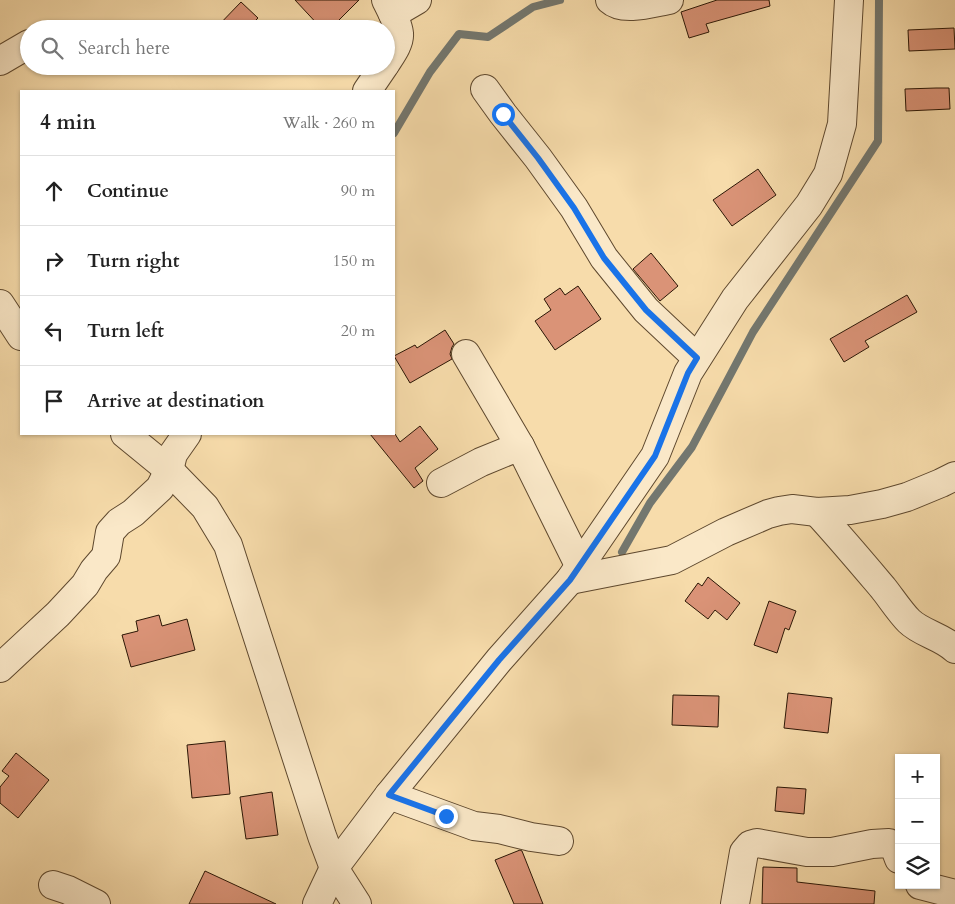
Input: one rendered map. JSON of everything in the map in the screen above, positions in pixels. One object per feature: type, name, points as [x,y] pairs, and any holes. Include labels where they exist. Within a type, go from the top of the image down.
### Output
[{"type":"street","points":[[395,47],[400,33],[390,7],[417,0]]},
{"type":"street","points":[[610,0],[614,4],[622,6],[669,0]]},
{"type":"street","points":[[317,904],[334,868],[389,795],[499,660],[575,574],[655,456],[688,373],[697,358],[735,299],[809,205],[828,174],[842,124],[848,0]]},
{"type":"street","points":[[0,61],[20,49]]},
{"type":"street","points":[[368,90],[378,75]]},
{"type":"street","points":[[484,89],[574,208],[604,258],[646,310],[697,358]]},
{"type":"street","points":[[0,304],[20,334]]},
{"type":"street","points":[[466,354],[520,446],[575,574]]},
{"type":"street","points":[[126,435],[169,470],[205,507],[228,545],[322,836],[334,868],[357,904]]},
{"type":"street","points":[[0,668],[58,614],[85,585],[94,570],[106,556],[110,532],[119,522],[133,513],[160,488],[169,470],[173,454],[186,435]]},
{"type":"street","points":[[441,483],[481,462],[520,446]]},
{"type":"street","points":[[575,574],[672,560],[726,532],[768,514],[792,509],[817,512],[850,510],[882,504],[941,484],[955,476]]},
{"type":"street","points":[[817,512],[848,545],[908,621],[947,642],[955,649]]},
{"type":"street","points":[[389,795],[474,826],[559,841]]},
{"type":"street","points":[[735,904],[744,852],[750,845],[757,843],[807,852],[832,852],[872,844],[889,843],[895,849]]},
{"type":"street","points":[[53,885],[96,904]]},
{"type":"street","points":[[936,889],[955,894]]},
{"type":"building","points":[[295,0],[359,0],[339,20],[314,20]]},
{"type":"building","points":[[717,0],[769,0],[770,6],[706,24],[709,32],[689,38],[681,12]]},
{"type":"building","points":[[241,2],[258,18],[256,20],[224,20]]},
{"type":"building","points":[[954,28],[955,49],[909,51],[908,30]]},
{"type":"building","points":[[949,88],[950,109],[906,111],[905,89]]},
{"type":"building","points":[[758,169],[776,195],[732,226],[713,200]]},
{"type":"building","points":[[651,253],[678,286],[660,301],[633,269]]},
{"type":"building","points":[[578,286],[601,319],[555,350],[535,321],[551,310],[544,299],[560,288],[565,295]]},
{"type":"building","points":[[907,295],[917,312],[865,341],[869,347],[844,362],[830,339]]},
{"type":"building","points":[[445,330],[454,344],[450,354],[452,359],[410,383],[395,355],[415,345],[417,348]]},
{"type":"building","points":[[420,426],[438,449],[415,468],[423,481],[414,488],[371,435],[395,434],[400,442]]},
{"type":"building","points":[[708,577],[740,603],[727,620],[715,610],[708,619],[685,601],[698,583],[702,586]]},
{"type":"building","points":[[769,601],[796,611],[789,630],[785,628],[777,653],[754,645]]},
{"type":"building","points":[[159,615],[162,626],[187,619],[195,650],[131,667],[122,635],[138,631],[136,621]]},
{"type":"building","points":[[788,693],[832,698],[828,733],[784,728]]},
{"type":"building","points":[[673,695],[719,696],[718,727],[672,725]]},
{"type":"building","points":[[225,741],[230,794],[192,798],[187,745]]},
{"type":"building","points":[[16,753],[49,780],[18,818],[0,803],[0,787],[9,776],[2,771]]},
{"type":"building","points":[[777,787],[806,789],[804,814],[775,811]]},
{"type":"building","points":[[272,792],[278,835],[246,839],[240,797]]},
{"type":"building","points":[[520,850],[543,904],[514,904],[495,860]]},
{"type":"building","points":[[763,867],[797,868],[797,882],[875,891],[874,904],[762,904]]},
{"type":"building","points":[[205,871],[276,904],[189,904]]},
{"type":"waterway","points":[[395,131],[430,72],[459,34],[488,37],[533,7],[560,0]]},
{"type":"waterway","points":[[622,552],[650,503],[692,447],[753,332],[878,141],[879,0]]},
{"type":"route","points":[[446,816],[389,795],[499,660],[570,580],[655,456],[688,373],[697,358],[646,310],[604,258],[574,208],[503,114]]}]
